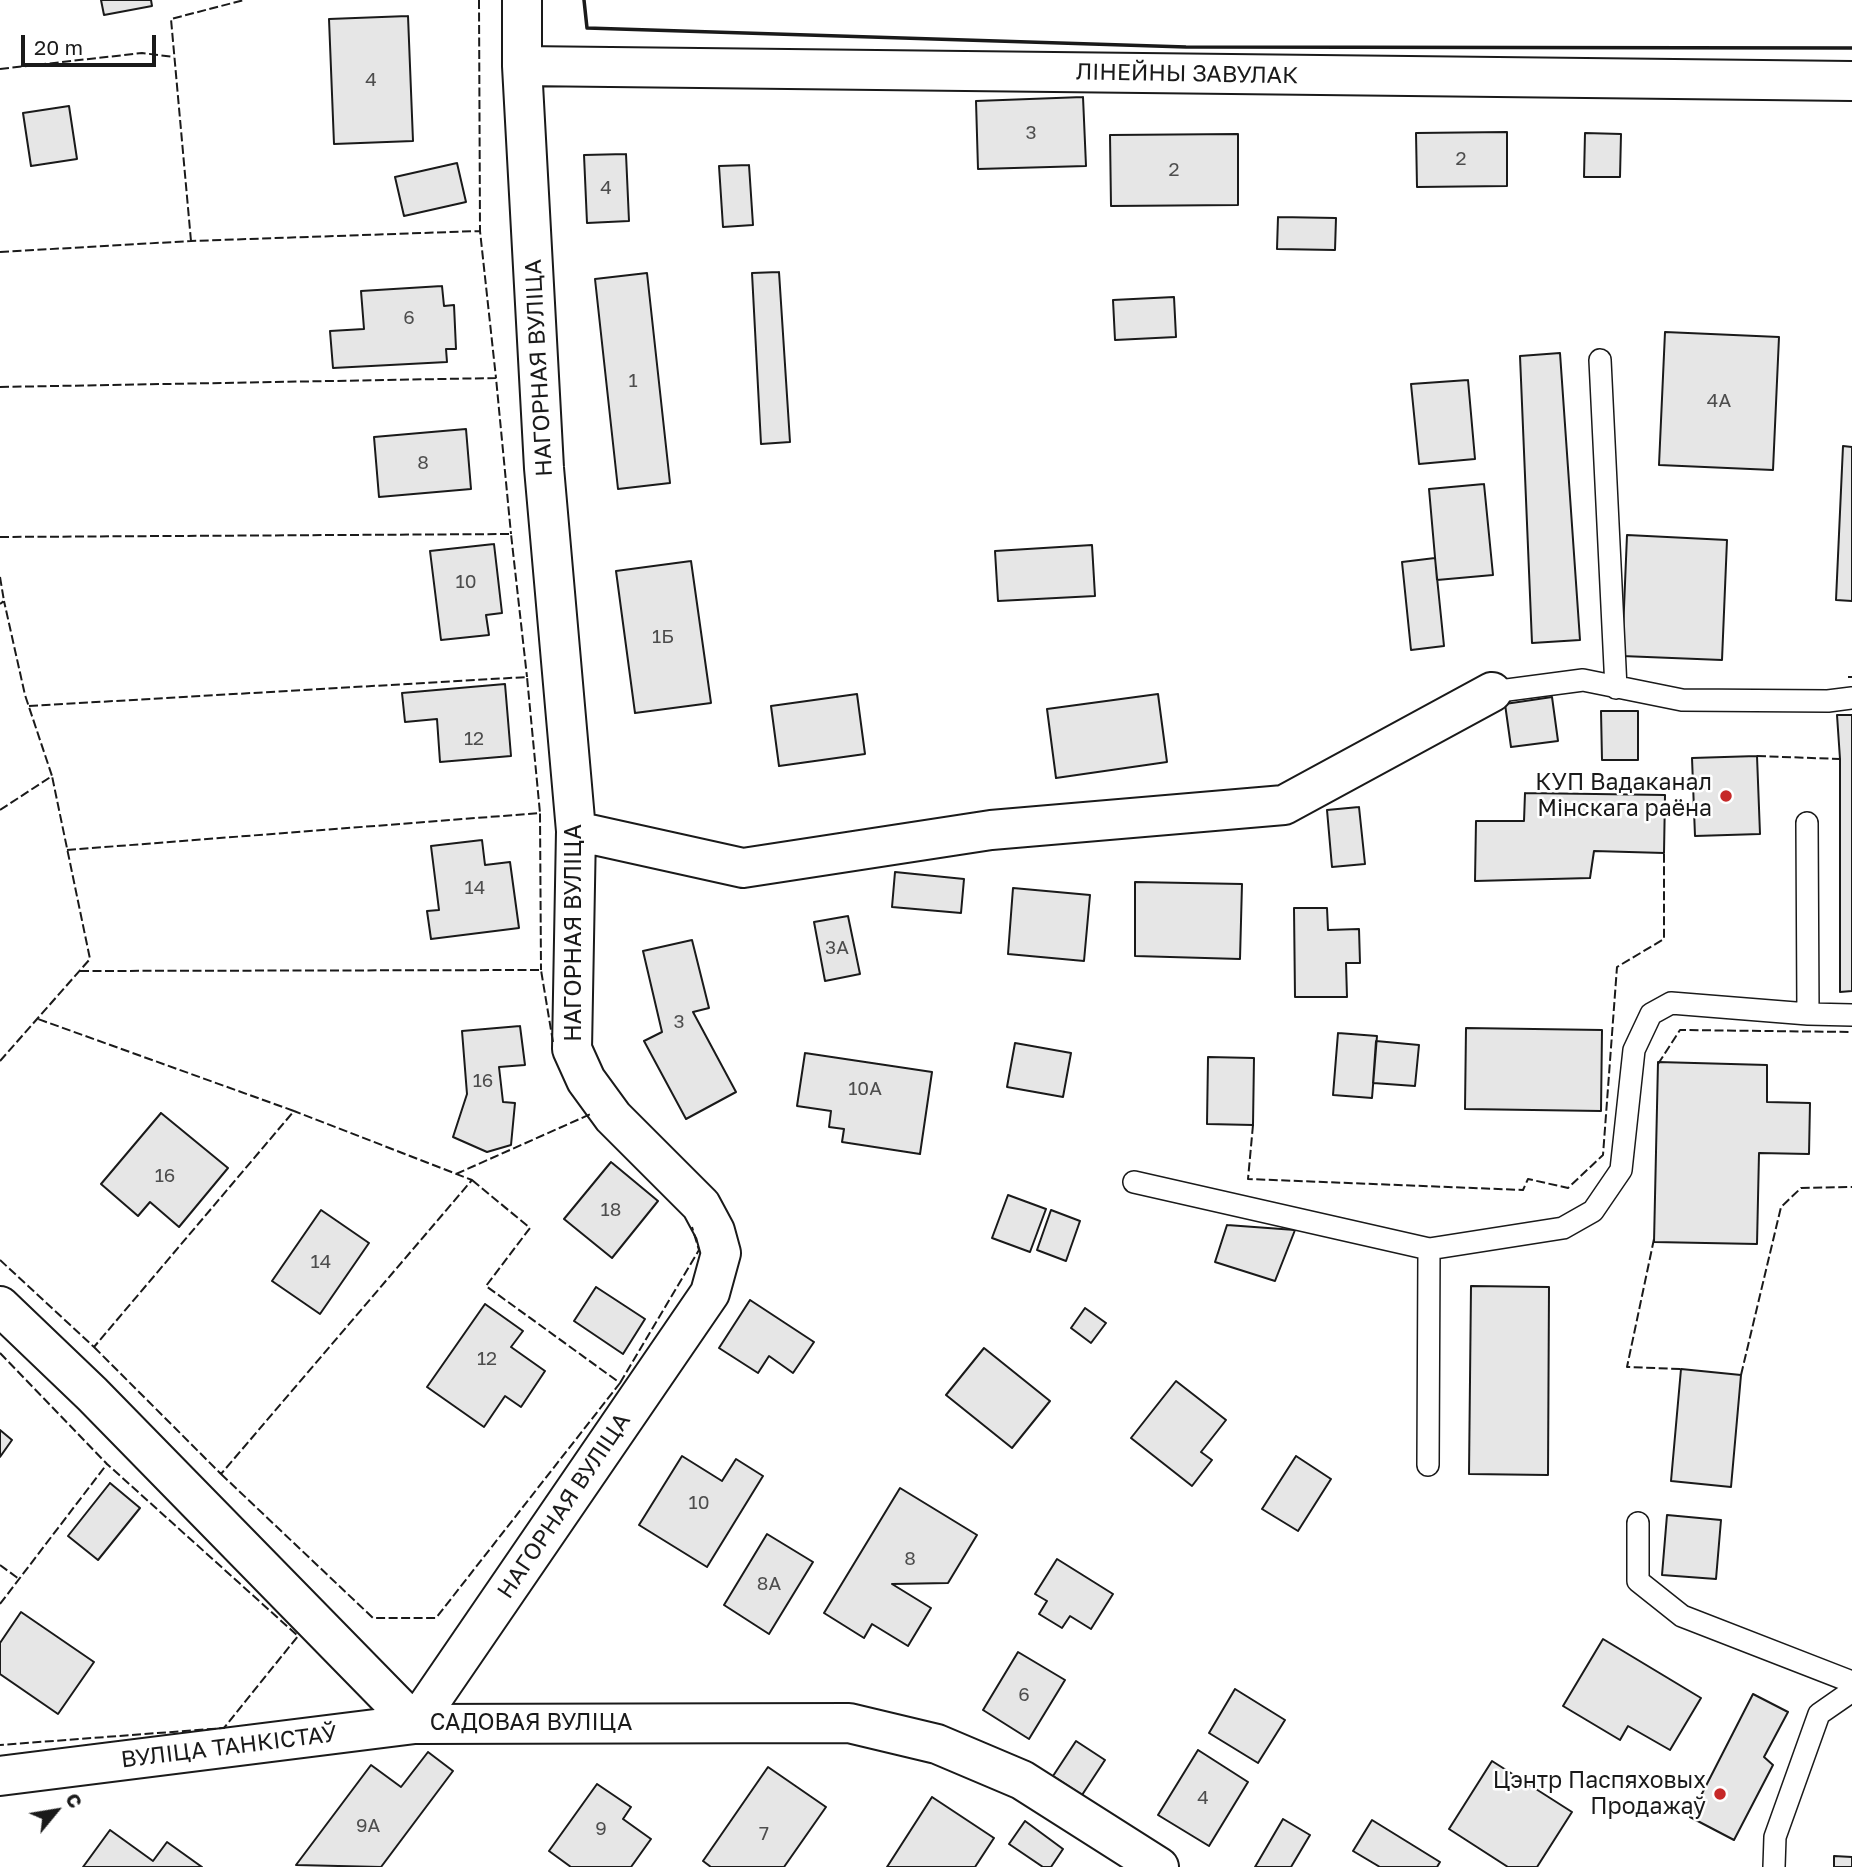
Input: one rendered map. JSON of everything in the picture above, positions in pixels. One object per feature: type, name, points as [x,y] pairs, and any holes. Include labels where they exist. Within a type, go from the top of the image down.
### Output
[{"type":"street","name":"НАГОРНАЯ ВУЛІЦА","points":[[415,1724],[710,1293],[721,1253],[715,1231],[701,1205],[613,1117],[586,1080],[572,1049],[576,831],[544,468],[522,66],[522,0]]},
{"type":"street","name":"ЛІНЕЙНЫ ЗАВУЛАК","points":[[522,66],[1852,81]]},
{"type":"street","points":[[576,831],[743,868],[991,830],[1284,805],[1492,692]]},
{"type":"street","name":"САДОВАЯ ВУЛІЦА","points":[[0,1307],[92,1394],[415,1724],[849,1723],[937,1744],[1022,1780],[1159,1867]]},
{"type":"street","name":"ВУЛІЦА ТАНКІСТАЎ","points":[[0,1776],[415,1724]]},
{"type":"lane","points":[[1600,359],[1616,688]]},
{"type":"lane","points":[[1492,692],[1583,680],[1682,700],[1828,701],[1852,698]]},
{"type":"lane","points":[[1807,823],[1808,1014]]},
{"type":"lane","points":[[1134,1182],[1429,1249],[1563,1228],[1593,1211],[1621,1170],[1634,1050],[1651,1014],[1671,1003],[1852,1015]]},
{"type":"lane","points":[[1428,1465],[1429,1249]]},
{"type":"lane","points":[[1638,1523],[1638,1581],[1682,1616],[1852,1682]]},
{"type":"lane","points":[[1774,1867],[1775,1837],[1819,1714],[1852,1691]]},
{"type":"building","points":[[101,0],[151,0],[152,6],[104,15]]},
{"type":"building","points":[[408,16],[413,141],[334,144],[329,19]]},
{"type":"building","points":[[1083,97],[1086,166],[978,169],[976,101]]},
{"type":"building","points":[[69,106],[77,159],[31,166],[23,113]]},
{"type":"building","points":[[1507,132],[1507,186],[1417,187],[1416,133]]},
{"type":"building","points":[[1585,133],[1621,134],[1620,177],[1584,177]]},
{"type":"building","points":[[1238,134],[1238,205],[1111,206],[1110,135]]},
{"type":"building","points":[[626,154],[629,221],[587,223],[584,155]]},
{"type":"building","points":[[457,163],[466,202],[404,216],[395,177]]},
{"type":"building","points":[[749,165],[753,225],[723,227],[719,166]]},
{"type":"building","points":[[1278,217],[1336,218],[1335,250],[1277,249]]},
{"type":"building","points":[[779,272],[790,442],[761,444],[752,273]]},
{"type":"building","points":[[647,273],[670,483],[618,489],[595,279]]},
{"type":"building","points":[[442,286],[444,306],[454,305],[456,349],[446,349],[447,362],[333,368],[330,331],[364,329],[361,291]]},
{"type":"building","points":[[1174,297],[1176,337],[1115,340],[1113,300]]},
{"type":"building","points":[[1665,332],[1779,337],[1773,470],[1659,465]]},
{"type":"building","points":[[1560,353],[1580,640],[1532,643],[1520,356]]},
{"type":"building","points":[[1468,380],[1475,459],[1419,464],[1411,384]]},
{"type":"building","points":[[466,429],[471,489],[379,497],[374,437]]},
{"type":"building","points":[[1843,446],[1852,447],[1852,601],[1836,600]]},
{"type":"building","points":[[1484,484],[1493,575],[1437,580],[1429,489]]},
{"type":"building","points":[[1627,535],[1727,540],[1722,660],[1622,656]]},
{"type":"building","points":[[494,544],[502,613],[486,615],[489,635],[441,640],[430,551]]},
{"type":"building","points":[[1092,545],[1095,596],[998,601],[995,551]]},
{"type":"building","points":[[1435,558],[1444,646],[1411,650],[1402,562]]},
{"type":"building","points":[[691,561],[711,703],[635,713],[616,571]]},
{"type":"building","points":[[505,684],[511,756],[440,762],[437,719],[405,722],[402,693]]},
{"type":"building","points":[[857,694],[865,754],[779,766],[771,706]]},
{"type":"building","points":[[1158,694],[1167,762],[1056,778],[1047,709]]},
{"type":"building","points":[[1552,697],[1558,741],[1511,747],[1505,704]]},
{"type":"building","points":[[1601,711],[1638,711],[1638,760],[1602,760]]},
{"type":"building","points":[[1837,715],[1852,715],[1852,991],[1840,992],[1840,759]]},
{"type":"building","name":"КУП Вадаканал Мінскага раёна","points":[[1757,756],[1760,834],[1695,836],[1692,758]]},
{"type":"building","points":[[1525,793],[1665,795],[1664,853],[1594,851],[1590,878],[1475,881],[1476,821],[1524,821]]},
{"type":"building","points":[[1359,807],[1365,864],[1332,867],[1327,810]]},
{"type":"building","points":[[482,840],[485,865],[510,862],[519,928],[431,939],[427,911],[439,910],[431,846]]},
{"type":"building","points":[[895,872],[964,879],[961,913],[892,907]]},
{"type":"building","points":[[1135,882],[1242,884],[1240,959],[1135,956]]},
{"type":"building","points":[[1013,888],[1090,895],[1084,961],[1008,954]]},
{"type":"building","points":[[1294,908],[1327,908],[1328,930],[1359,929],[1360,963],[1346,963],[1347,997],[1295,997]]},
{"type":"building","points":[[848,916],[860,974],[825,981],[814,922]]},
{"type":"building","points":[[692,940],[709,1008],[693,1012],[736,1092],[686,1119],[644,1041],[662,1032],[643,951]]},
{"type":"building","points":[[520,1026],[525,1065],[499,1067],[503,1102],[515,1103],[511,1145],[487,1152],[453,1137],[467,1094],[462,1031]]},
{"type":"building","points":[[1466,1028],[1602,1030],[1601,1111],[1465,1109]]},
{"type":"building","points":[[1338,1033],[1377,1036],[1372,1098],[1333,1095]]},
{"type":"building","points":[[1376,1041],[1419,1045],[1415,1086],[1373,1083]]},
{"type":"building","points":[[1015,1043],[1071,1053],[1063,1097],[1007,1087]]},
{"type":"building","points":[[805,1053],[932,1072],[920,1154],[842,1142],[844,1129],[829,1127],[831,1111],[797,1106]]},
{"type":"building","points":[[1208,1057],[1254,1058],[1253,1125],[1207,1124]]},
{"type":"building","points":[[1658,1062],[1767,1065],[1767,1102],[1810,1103],[1809,1154],[1759,1153],[1757,1244],[1654,1242]]},
{"type":"building","points":[[161,1113],[228,1168],[179,1227],[150,1202],[138,1216],[101,1184]]},
{"type":"building","points":[[611,1162],[658,1201],[612,1258],[564,1219]]},
{"type":"building","points":[[1008,1195],[1046,1209],[1030,1252],[992,1238]]},
{"type":"building","points":[[321,1210],[369,1243],[320,1314],[272,1281]]},
{"type":"building","points":[[1051,1210],[1080,1221],[1066,1261],[1037,1250]]},
{"type":"building","points":[[1227,1225],[1295,1230],[1275,1281],[1215,1262]]},
{"type":"building","points":[[1471,1286],[1549,1287],[1548,1475],[1469,1474]]},
{"type":"building","points":[[596,1287],[645,1319],[623,1354],[574,1321]]},
{"type":"building","points":[[750,1300],[814,1342],[793,1373],[769,1356],[758,1373],[719,1348]]},
{"type":"building","points":[[485,1304],[523,1331],[511,1347],[545,1371],[521,1407],[505,1396],[484,1427],[427,1387]]},
{"type":"building","points":[[1085,1308],[1106,1323],[1091,1343],[1071,1328]]},
{"type":"building","points":[[984,1348],[1050,1401],[1012,1448],[946,1395]]},
{"type":"building","points":[[1681,1369],[1741,1375],[1731,1487],[1671,1481]]},
{"type":"building","points":[[1176,1381],[1226,1420],[1201,1452],[1212,1460],[1192,1486],[1131,1438]]},
{"type":"building","points":[[0,1430],[12,1440],[0,1457]]},
{"type":"building","points":[[682,1456],[722,1481],[736,1459],[763,1476],[707,1567],[639,1525]]},
{"type":"building","points":[[1296,1456],[1331,1479],[1298,1531],[1262,1509]]},
{"type":"building","points":[[110,1483],[140,1508],[98,1560],[68,1536]]},
{"type":"building","points":[[900,1488],[977,1535],[948,1583],[892,1584],[931,1608],[908,1646],[872,1624],[864,1638],[824,1613]]},
{"type":"building","points":[[1667,1515],[1721,1520],[1716,1579],[1662,1575]]},
{"type":"building","points":[[767,1534],[813,1562],[769,1634],[724,1605]]},
{"type":"building","points":[[1057,1559],[1113,1594],[1091,1629],[1070,1616],[1062,1628],[1039,1614],[1047,1601],[1035,1594]]},
{"type":"building","points":[[21,1612],[94,1662],[58,1714],[0,1674],[0,1643]]},
{"type":"building","points":[[1603,1639],[1701,1698],[1670,1750],[1628,1726],[1620,1740],[1563,1706]]},
{"type":"building","points":[[1018,1652],[1065,1680],[1029,1739],[983,1710]]},
{"type":"building","points":[[1235,1689],[1285,1720],[1258,1763],[1209,1733]]},
{"type":"building","points":[[1753,1694],[1788,1712],[1764,1757],[1773,1765],[1734,1840],[1690,1817]]},
{"type":"building","points":[[1076,1741],[1105,1760],[1082,1795],[1053,1776]]},
{"type":"building","points":[[1198,1750],[1248,1782],[1209,1846],[1158,1815]]},
{"type":"building","points":[[428,1752],[453,1771],[381,1867],[296,1865],[371,1765],[401,1787]]},
{"type":"building","points":[[1492,1761],[1572,1812],[1537,1867],[1508,1867],[1449,1829]]},
{"type":"building","points":[[768,1767],[826,1807],[784,1867],[711,1867],[703,1861]]},
{"type":"building","points":[[597,1784],[631,1807],[623,1819],[651,1839],[631,1867],[571,1867],[549,1851]]},
{"type":"building","points":[[932,1797],[994,1838],[975,1867],[887,1867]]},
{"type":"building","points":[[1283,1819],[1310,1835],[1291,1867],[1255,1867]]},
{"type":"building","points":[[1372,1820],[1440,1862],[1437,1867],[1380,1867],[1353,1851]]},
{"type":"building","points":[[1025,1821],[1063,1849],[1051,1867],[1043,1867],[1009,1844]]},
{"type":"building","points":[[110,1830],[153,1861],[167,1842],[202,1867],[83,1867]]},
{"type":"building","points":[[1834,1856],[1852,1857],[1852,1867],[1834,1867]]},
{"type":"fence","points":[[191,241],[171,19],[244,0]]},
{"type":"fence","points":[[479,0],[480,231]]},
{"type":"fence","points":[[0,69],[142,53],[174,57]]},
{"type":"fence","points":[[0,252],[191,241],[480,231],[496,378]]},
{"type":"fence","points":[[0,387],[496,378],[511,534]]},
{"type":"fence","points":[[0,537],[511,534],[527,677]]},
{"type":"fence","points":[[0,577],[4,601],[0,604]]},
{"type":"fence","points":[[0,810],[52,776],[25,695],[4,601]]},
{"type":"fence","points":[[29,706],[527,677],[540,813]]},
{"type":"fence","points":[[1757,756],[1840,759]]},
{"type":"fence","points":[[0,1061],[90,959],[52,776]]},
{"type":"fence","points":[[67,850],[540,813],[541,970]]},
{"type":"fence","points":[[1253,1125],[1248,1179],[1523,1190],[1528,1179],[1568,1188],[1603,1155],[1617,967],[1664,939],[1664,853]]},
{"type":"fence","points":[[80,971],[541,970],[553,1042]]},
{"type":"fence","points":[[0,1260],[94,1347],[294,1111],[38,1019]]},
{"type":"fence","points":[[1658,1064],[1680,1030],[1852,1032]]},
{"type":"fence","points":[[94,1347],[221,1474],[472,1180],[294,1111]]},
{"type":"fence","points":[[456,1174],[593,1113]]},
{"type":"fence","points":[[221,1474],[373,1618],[436,1618],[620,1383],[486,1286],[530,1228],[472,1180]]},
{"type":"fence","points":[[1741,1375],[1781,1207],[1801,1188],[1852,1187]]},
{"type":"fence","points":[[620,1383],[699,1250],[692,1227]]},
{"type":"fence","points":[[1654,1239],[1627,1367],[1681,1369]]},
{"type":"fence","points":[[0,1353],[107,1464],[298,1636],[224,1728],[0,1745]]},
{"type":"fence","points":[[0,1604],[107,1464]]},
{"type":"fence","points":[[0,1565],[19,1579]]},
{"type":"wall","points":[[584,0],[587,28],[1186,47],[1852,48]]},
{"type":"place","name":"КУП Вадаканал Мінскага раёна","points":[[1726,796]]},
{"type":"place","name":"Цэнтр Паспяховых Продажаў","points":[[1720,1794]]}]
